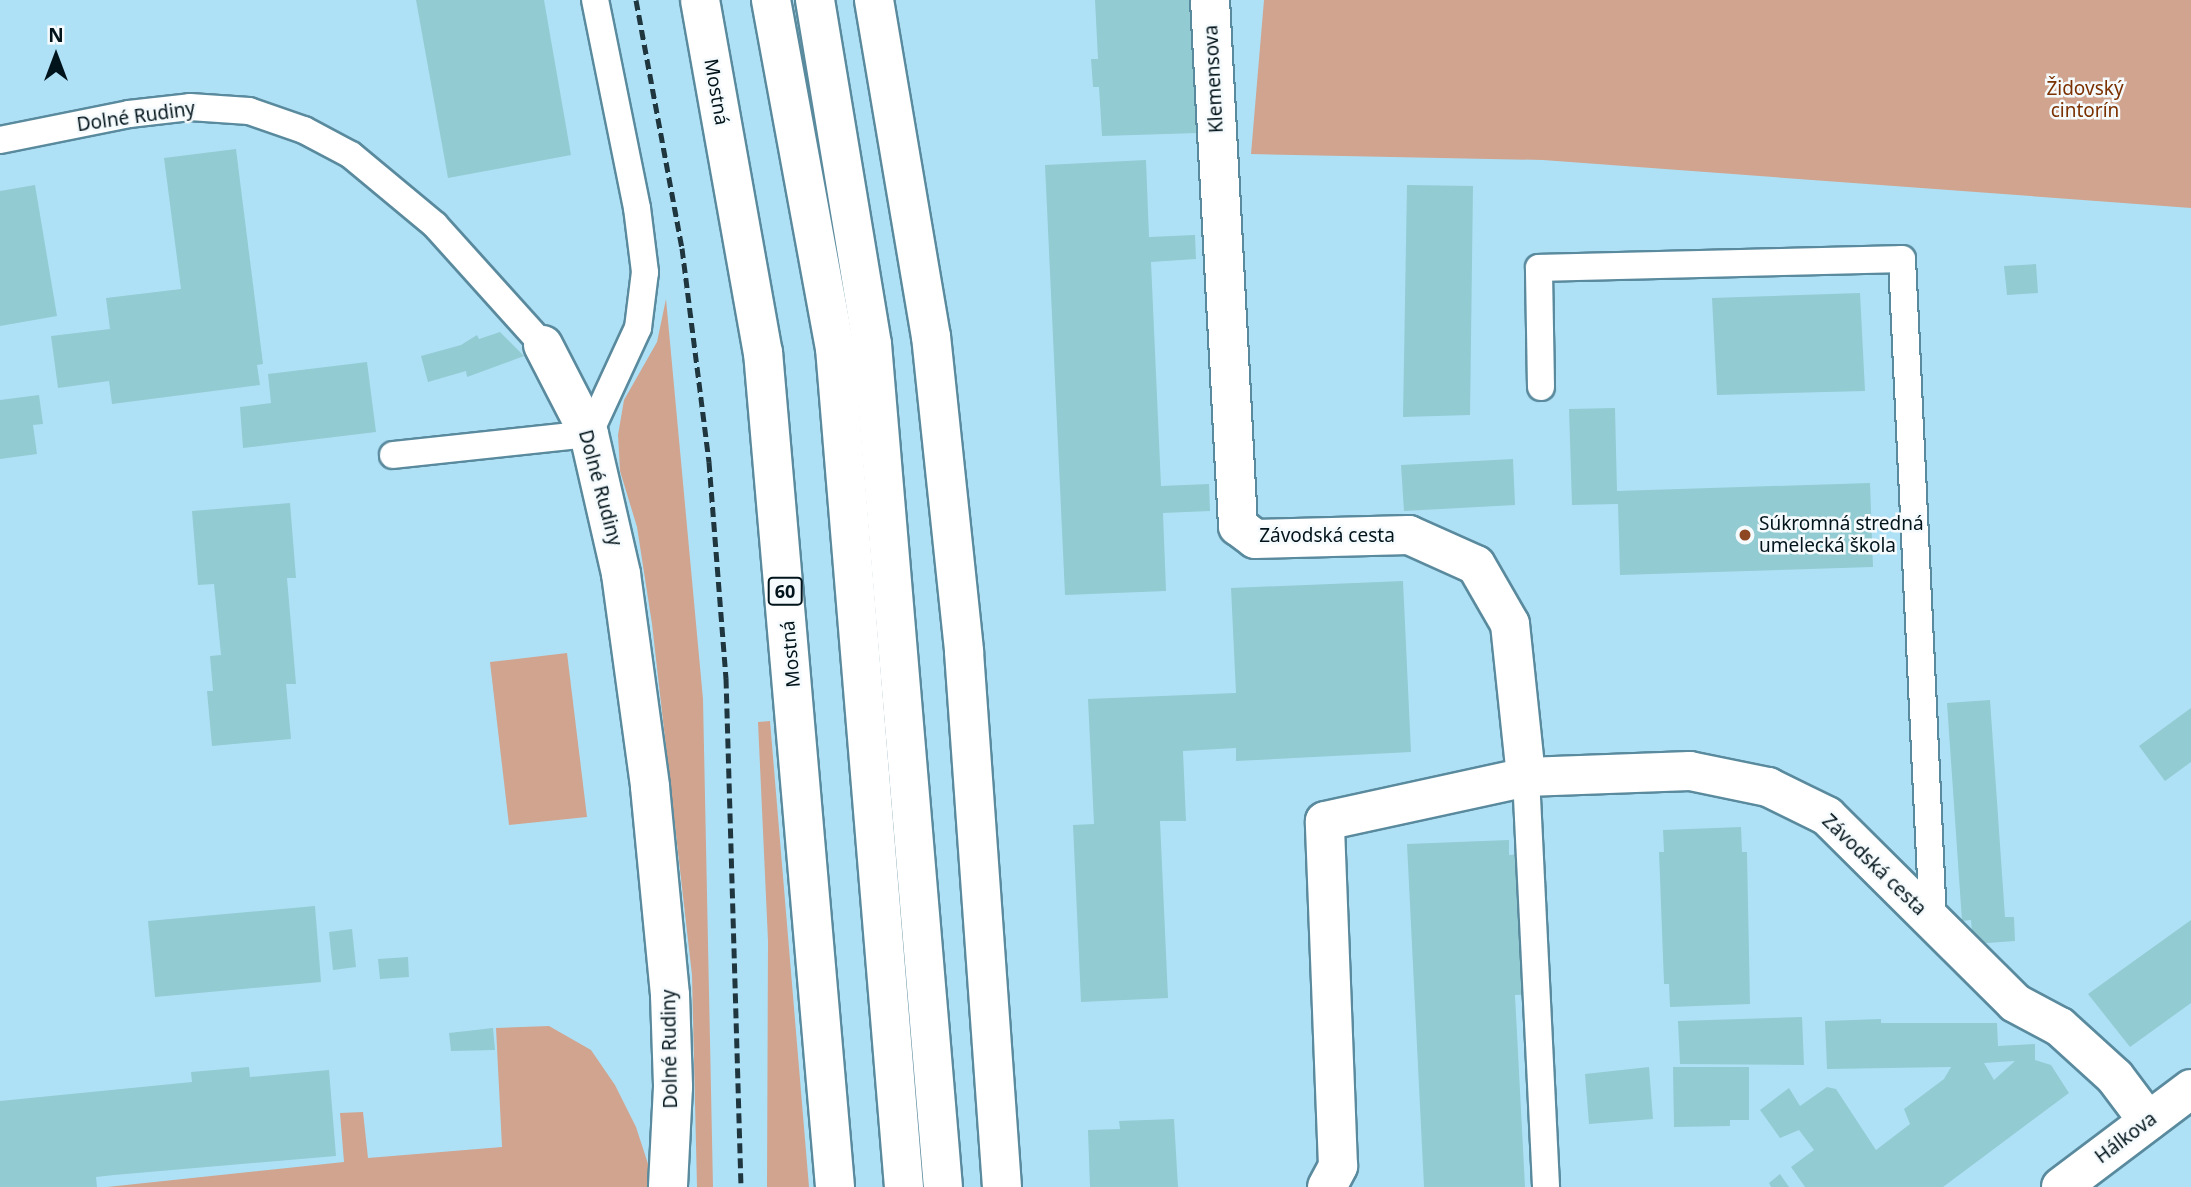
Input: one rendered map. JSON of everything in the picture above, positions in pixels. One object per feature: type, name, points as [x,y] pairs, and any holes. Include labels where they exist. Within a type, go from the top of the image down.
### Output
[{"type":"main road","name":"Mostná","points":[[700,0],[763,352],[835,1187]]},
{"type":"main road","points":[[771,0],[835,348],[904,1187]]},
{"type":"main road","points":[[815,0],[872,344],[943,1187]]},
{"type":"main road","points":[[874,0],[904,159],[935,377],[964,652],[1002,1187]]},
{"type":"main road","name":"Klemensova","points":[[1210,0],[1218,159]]},
{"type":"main road","name":"Závodská cesta","points":[[1218,159],[1238,526],[1255,539],[1409,535],[1475,565],[1510,624],[1526,778]]},
{"type":"main road","name":"Dolné Rudiny","points":[[543,345],[589,434],[621,574],[650,788],[670,995],[673,1087],[668,1187]]},
{"type":"main road","name":"Závodská cesta","points":[[1327,1187],[1338,1166],[1325,821],[1526,778],[1690,771],[1768,787],[1826,816],[2015,1003],[2060,1027],[2115,1077],[2148,1121]]},
{"type":"main road","name":"Hálkova","points":[[2061,1187],[2191,1089]]},
{"type":"lane","points":[[393,455],[589,434],[638,328],[645,272],[637,208],[595,0]]},
{"type":"lane","name":"Dolné Rudiny","points":[[0,140],[129,114],[190,107],[249,111],[304,130],[351,155],[435,225],[543,345]]},
{"type":"lane","points":[[1541,387],[1539,268],[1902,259],[1933,921]]},
{"type":"lane","points":[[1526,778],[1546,1187]]},
{"type":"green space","name":"Židovský cintorín","points":[[1264,0],[2191,0],[2191,208],[1543,160],[1251,154]]},
{"type":"green space","points":[[666,299],[703,699],[713,1187],[697,1187],[692,975],[652,624],[637,527],[620,471],[618,435],[624,400],[657,342]]},
{"type":"green space","points":[[567,653],[587,817],[509,825],[490,662]]},
{"type":"green space","points":[[770,721],[809,1187],[767,1187],[768,941],[758,722]]},
{"type":"green space","points":[[549,1026],[591,1050],[615,1085],[636,1127],[651,1173],[648,1187],[107,1187],[344,1162],[340,1113],[363,1112],[368,1158],[502,1147],[496,1028]]},
{"type":"building","points":[[416,0],[544,0],[571,155],[448,178]]},
{"type":"building","points":[[1095,0],[1190,0],[1193,55],[1198,55],[1200,80],[1195,81],[1198,133],[1102,136],[1099,87],[1093,87],[1091,59],[1098,59]]},
{"type":"building","points":[[236,149],[263,364],[257,365],[260,385],[112,404],[109,381],[58,388],[51,336],[110,329],[106,298],[181,289],[164,158]]},
{"type":"building","points":[[1146,160],[1149,237],[1195,235],[1196,259],[1151,262],[1161,486],[1209,484],[1210,511],[1163,513],[1166,591],[1065,595],[1045,165]]},
{"type":"building","points":[[35,185],[57,316],[0,326],[0,191]]},
{"type":"building","points":[[1407,185],[1473,186],[1470,415],[1403,417]]},
{"type":"building","points":[[2036,264],[2038,293],[2007,295],[2004,266]]},
{"type":"building","points":[[1860,293],[1865,391],[1717,395],[1712,298]]},
{"type":"building","points":[[500,332],[524,356],[467,377],[466,371],[428,382],[421,356],[461,345],[477,335],[479,339]]},
{"type":"building","points":[[367,362],[376,432],[243,448],[240,407],[271,403],[268,374]]},
{"type":"building","points":[[39,395],[43,424],[33,425],[37,454],[0,459],[0,400]]},
{"type":"building","name":"Súkromná stredná umelecká škola","points":[[1615,408],[1617,491],[1870,483],[1873,567],[1620,575],[1618,504],[1572,505],[1569,409]]},
{"type":"building","points":[[1513,459],[1515,505],[1404,511],[1401,465]]},
{"type":"building","points":[[290,503],[296,578],[287,578],[296,684],[286,684],[291,739],[212,746],[207,691],[213,691],[210,656],[221,655],[214,584],[198,585],[192,511]]},
{"type":"building","points":[[1403,581],[1411,752],[1236,761],[1236,748],[1183,751],[1186,821],[1160,821],[1168,998],[1081,1002],[1073,825],[1094,824],[1088,699],[1236,693],[1231,588]]},
{"type":"building","points":[[1990,700],[2005,917],[2014,917],[2015,941],[1973,944],[1971,920],[1962,921],[1947,703]]},
{"type":"building","points":[[2191,708],[2191,762],[2165,781],[2139,746]]},
{"type":"building","points":[[1741,827],[1742,852],[1747,852],[1750,1004],[1670,1007],[1669,984],[1664,984],[1659,852],[1664,852],[1663,830]]},
{"type":"building","points":[[1509,840],[1509,855],[1521,854],[1534,994],[1515,995],[1525,1187],[1424,1187],[1407,844]]},
{"type":"building","points":[[315,906],[321,982],[155,997],[148,921]]},
{"type":"building","points":[[2191,920],[2191,1003],[2130,1047],[2088,994]]},
{"type":"building","points":[[352,929],[356,967],[333,970],[329,932]]},
{"type":"building","points":[[408,957],[409,977],[380,979],[378,959]]},
{"type":"building","points":[[1802,1017],[1804,1065],[1680,1064],[1678,1021]]},
{"type":"building","points":[[1881,1019],[1881,1023],[1997,1023],[1998,1046],[2035,1044],[2035,1060],[2051,1065],[2069,1093],[1943,1187],[1805,1187],[1791,1167],[1814,1150],[1799,1130],[1780,1138],[1760,1110],[1789,1088],[1800,1106],[1827,1087],[1836,1089],[1876,1150],[1910,1124],[1904,1109],[1944,1079],[1951,1067],[1827,1069],[1825,1021]],"holes":[[[2015,1061],[1994,1080],[1984,1063]]]},
{"type":"building","points":[[493,1028],[495,1050],[451,1051],[449,1033]]},
{"type":"building","points":[[249,1067],[250,1077],[329,1070],[336,1156],[96,1177],[97,1187],[0,1187],[0,1101],[192,1082],[191,1072]]},
{"type":"building","points":[[1649,1067],[1653,1119],[1589,1124],[1585,1074]]},
{"type":"building","points":[[1673,1067],[1749,1067],[1749,1120],[1730,1120],[1730,1126],[1674,1127]]},
{"type":"building","points":[[1174,1119],[1178,1187],[1090,1187],[1088,1130],[1120,1129],[1119,1121]]},
{"type":"building","points":[[1780,1174],[1789,1187],[1771,1187],[1769,1183]]},
{"type":"railway","points":[[636,0],[682,248],[709,462],[726,678],[741,1187]]},
{"type":"place","name":"Súkromná stredná umelecká škola","points":[[1745,535]]}]
